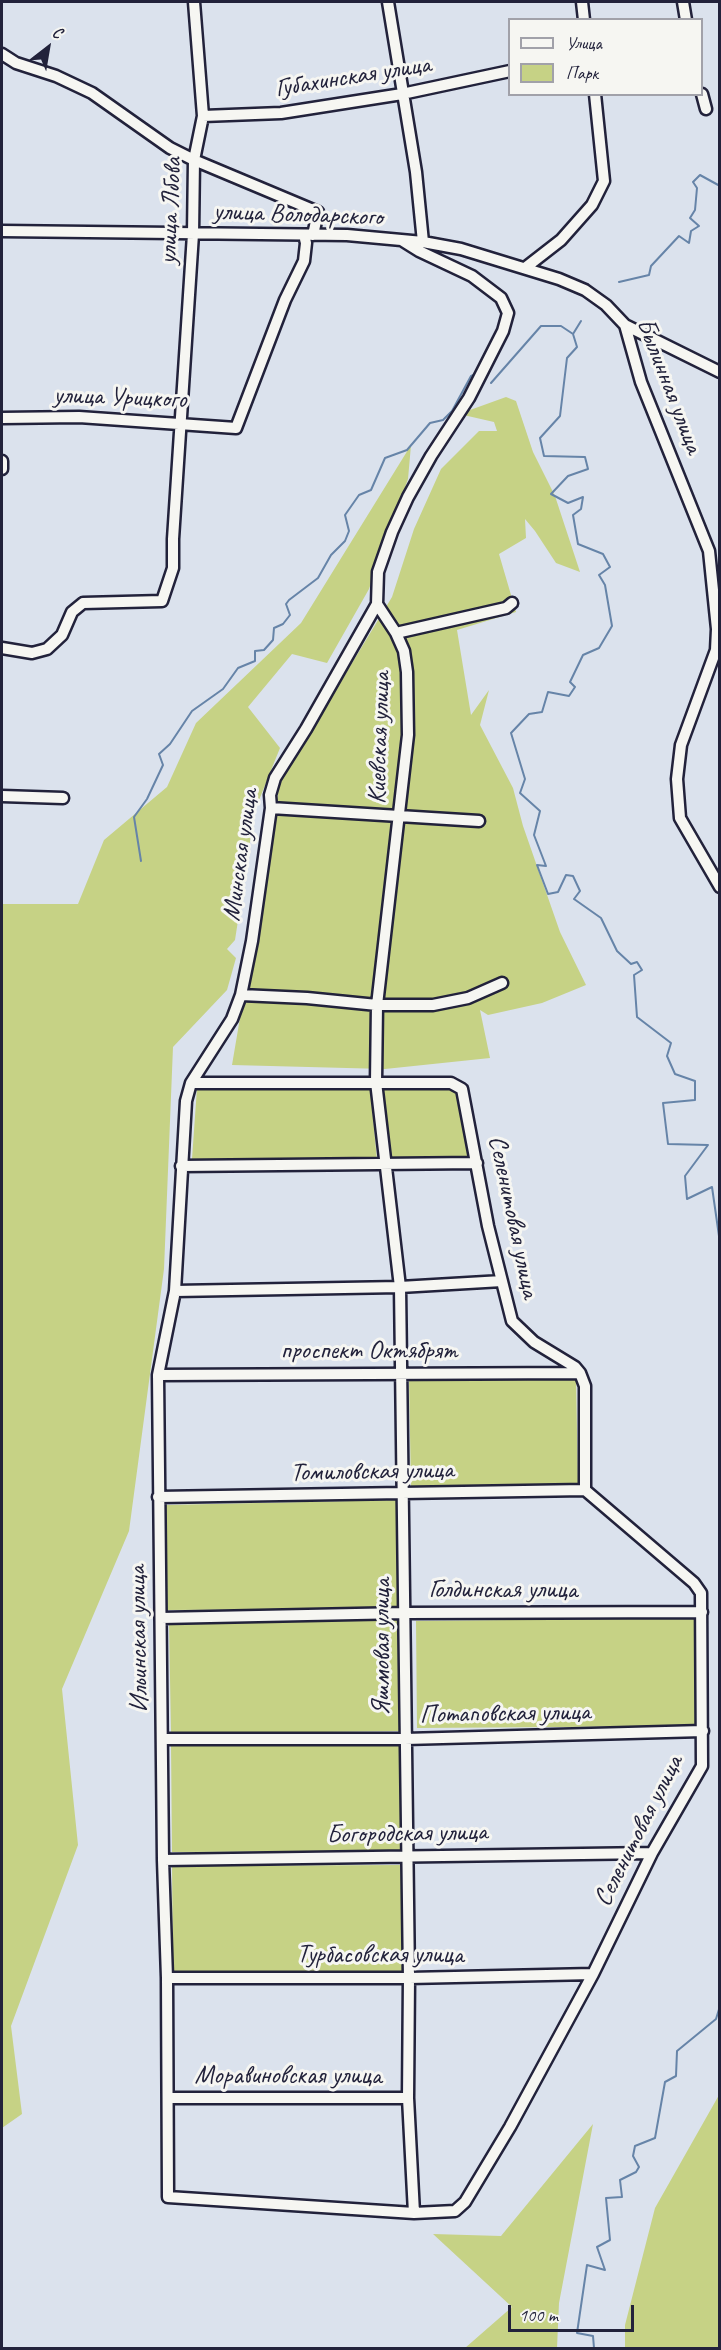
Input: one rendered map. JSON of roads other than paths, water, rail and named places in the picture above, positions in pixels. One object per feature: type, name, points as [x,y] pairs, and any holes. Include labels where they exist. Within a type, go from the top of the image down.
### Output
[{"type":"street","name":"улица Лбова","points":[[2,648],[33,653],[47,649],[62,635],[72,612],[83,603],[162,601],[173,568],[193,234],[194,160],[203,116],[194,2]]},
{"type":"street","points":[[388,2],[416,172],[423,242]]},
{"type":"street","points":[[582,2],[584,18]]},
{"type":"street","points":[[683,2],[686,18]]},
{"type":"street","points":[[2,54],[16,63],[56,76],[92,93],[170,148],[318,212],[309,235]]},
{"type":"street","name":"Губахинская улица","points":[[203,116],[280,113],[402,94],[508,71]]},
{"type":"street","points":[[525,268],[561,240],[592,205],[604,181],[595,96]]},
{"type":"street","points":[[703,96],[706,109]]},
{"type":"street","name":"улица Володарского","points":[[2,231],[346,235],[423,242],[461,249],[559,279],[585,290]]},
{"type":"street","name":"улица Урицкого","points":[[2,418],[79,417],[236,428],[285,300],[304,261],[309,235]]},
{"type":"street","points":[[377,604],[378,572],[392,532],[431,456],[469,398],[503,331],[508,313],[501,298],[472,276],[403,241]]},
{"type":"street","name":"Былинная улица","points":[[585,290],[606,305],[625,325],[641,382],[709,551],[718,650],[681,745],[677,779],[680,818],[720,887]]},
{"type":"street","points":[[625,325],[720,372]]},
{"type":"street","points":[[2,460],[2,469]]},
{"type":"street","points":[[396,633],[506,608],[512,603]]},
{"type":"street","name":"Киевская улица","points":[[376,1083],[377,1005],[408,735],[404,651],[396,633],[377,604]]},
{"type":"street","name":"Минская улица","points":[[191,1083],[232,1019],[241,995],[252,940],[271,808],[270,795],[275,778],[306,729],[377,604]]},
{"type":"street","points":[[2,796],[63,798]]},
{"type":"street","points":[[271,808],[399,818],[479,821]]},
{"type":"street","points":[[241,995],[307,998],[377,1005],[433,1005],[468,998],[502,983]]},
{"type":"street","points":[[191,1083],[376,1083]]},
{"type":"street","name":"Ильинская улица","points":[[191,1083],[186,1101],[175,1291],[158,1375],[168,2197],[414,2212]]},
{"type":"street","name":"Селенитовая улица","points":[[376,1083],[451,1083],[462,1089],[488,1226],[512,1321],[524,1334],[575,1367],[580,1373]]},
{"type":"street","name":"Яшмовая улица","points":[[376,1083],[400,1287],[410,1978],[408,2098],[414,2212]]},
{"type":"street","points":[[181,1166],[385,1166],[477,1163]]},
{"type":"street","points":[[175,1291],[400,1287],[502,1281]]},
{"type":"street","points":[[580,1373],[585,1386],[585,1490]]},
{"type":"street","name":"проспект Октябрят","points":[[158,1375],[580,1373]]},
{"type":"street","name":"Селенитовая улица","points":[[414,2212],[455,2211],[465,2202],[510,2127],[593,1974],[652,1853],[702,1766],[701,1593],[694,1583],[585,1490]]},
{"type":"street","name":"Томиловская улица","points":[[158,1497],[585,1490]]},
{"type":"street","name":"Голдинская улица","points":[[161,1618],[405,1613],[702,1612]]},
{"type":"street","name":"Потаповская улица","points":[[164,1739],[405,1739],[703,1731]]},
{"type":"street","name":"Богородская улица","points":[[163,1860],[652,1853]]},
{"type":"street","name":"Турбасовская улица","points":[[167,1978],[410,1978],[593,1974]]},
{"type":"street","name":"Моравиновская улица","points":[[168,2098],[408,2098]]},
{"type":"waterway","points":[[619,282],[649,275],[651,266],[679,236],[689,243],[691,231],[699,226],[690,218],[695,210],[697,188],[693,182],[700,175],[720,186]]},
{"type":"waterway","points":[[581,321],[573,334],[577,347],[567,358],[560,416],[540,438],[544,456],[585,457],[588,469],[568,476],[551,494],[568,503],[583,497],[581,509],[573,515],[578,544],[603,554],[610,567],[599,575],[605,585],[612,626],[599,648],[583,655],[570,682],[575,687],[569,696],[548,692],[542,712],[529,714],[511,733],[525,779],[520,793],[540,811],[534,835],[546,866],[537,865],[548,894],[558,892],[566,875],[573,876],[580,891],[574,899],[601,918],[617,951],[631,964],[637,962],[642,970],[634,975],[637,1017],[671,1043],[667,1056],[675,1074],[695,1081],[695,1100],[663,1103],[668,1144],[708,1145],[685,1176],[687,1199],[712,1187],[720,1243]]},
{"type":"waterway","points":[[491,383],[541,326],[561,326],[573,334]]},
{"type":"waterway","points":[[141,861],[134,817],[147,799],[163,765],[159,754],[170,744],[192,711],[223,689],[238,668],[255,661],[255,651],[264,650],[273,640],[274,628],[283,624],[290,615],[286,604],[318,578],[331,555],[345,541],[349,531],[345,515],[359,495],[371,490],[385,458],[407,450],[430,423],[443,420],[452,411],[471,376],[476,374]]},
{"type":"waterway","points":[[594,2348],[593,2336],[577,2333],[587,2265],[605,2270],[597,2247],[610,2240],[606,2198],[622,2197],[620,2180],[636,2172],[639,2167],[633,2156],[635,2146],[655,2138],[665,2082],[676,2076],[677,2051],[716,2019],[720,2006]]}]
